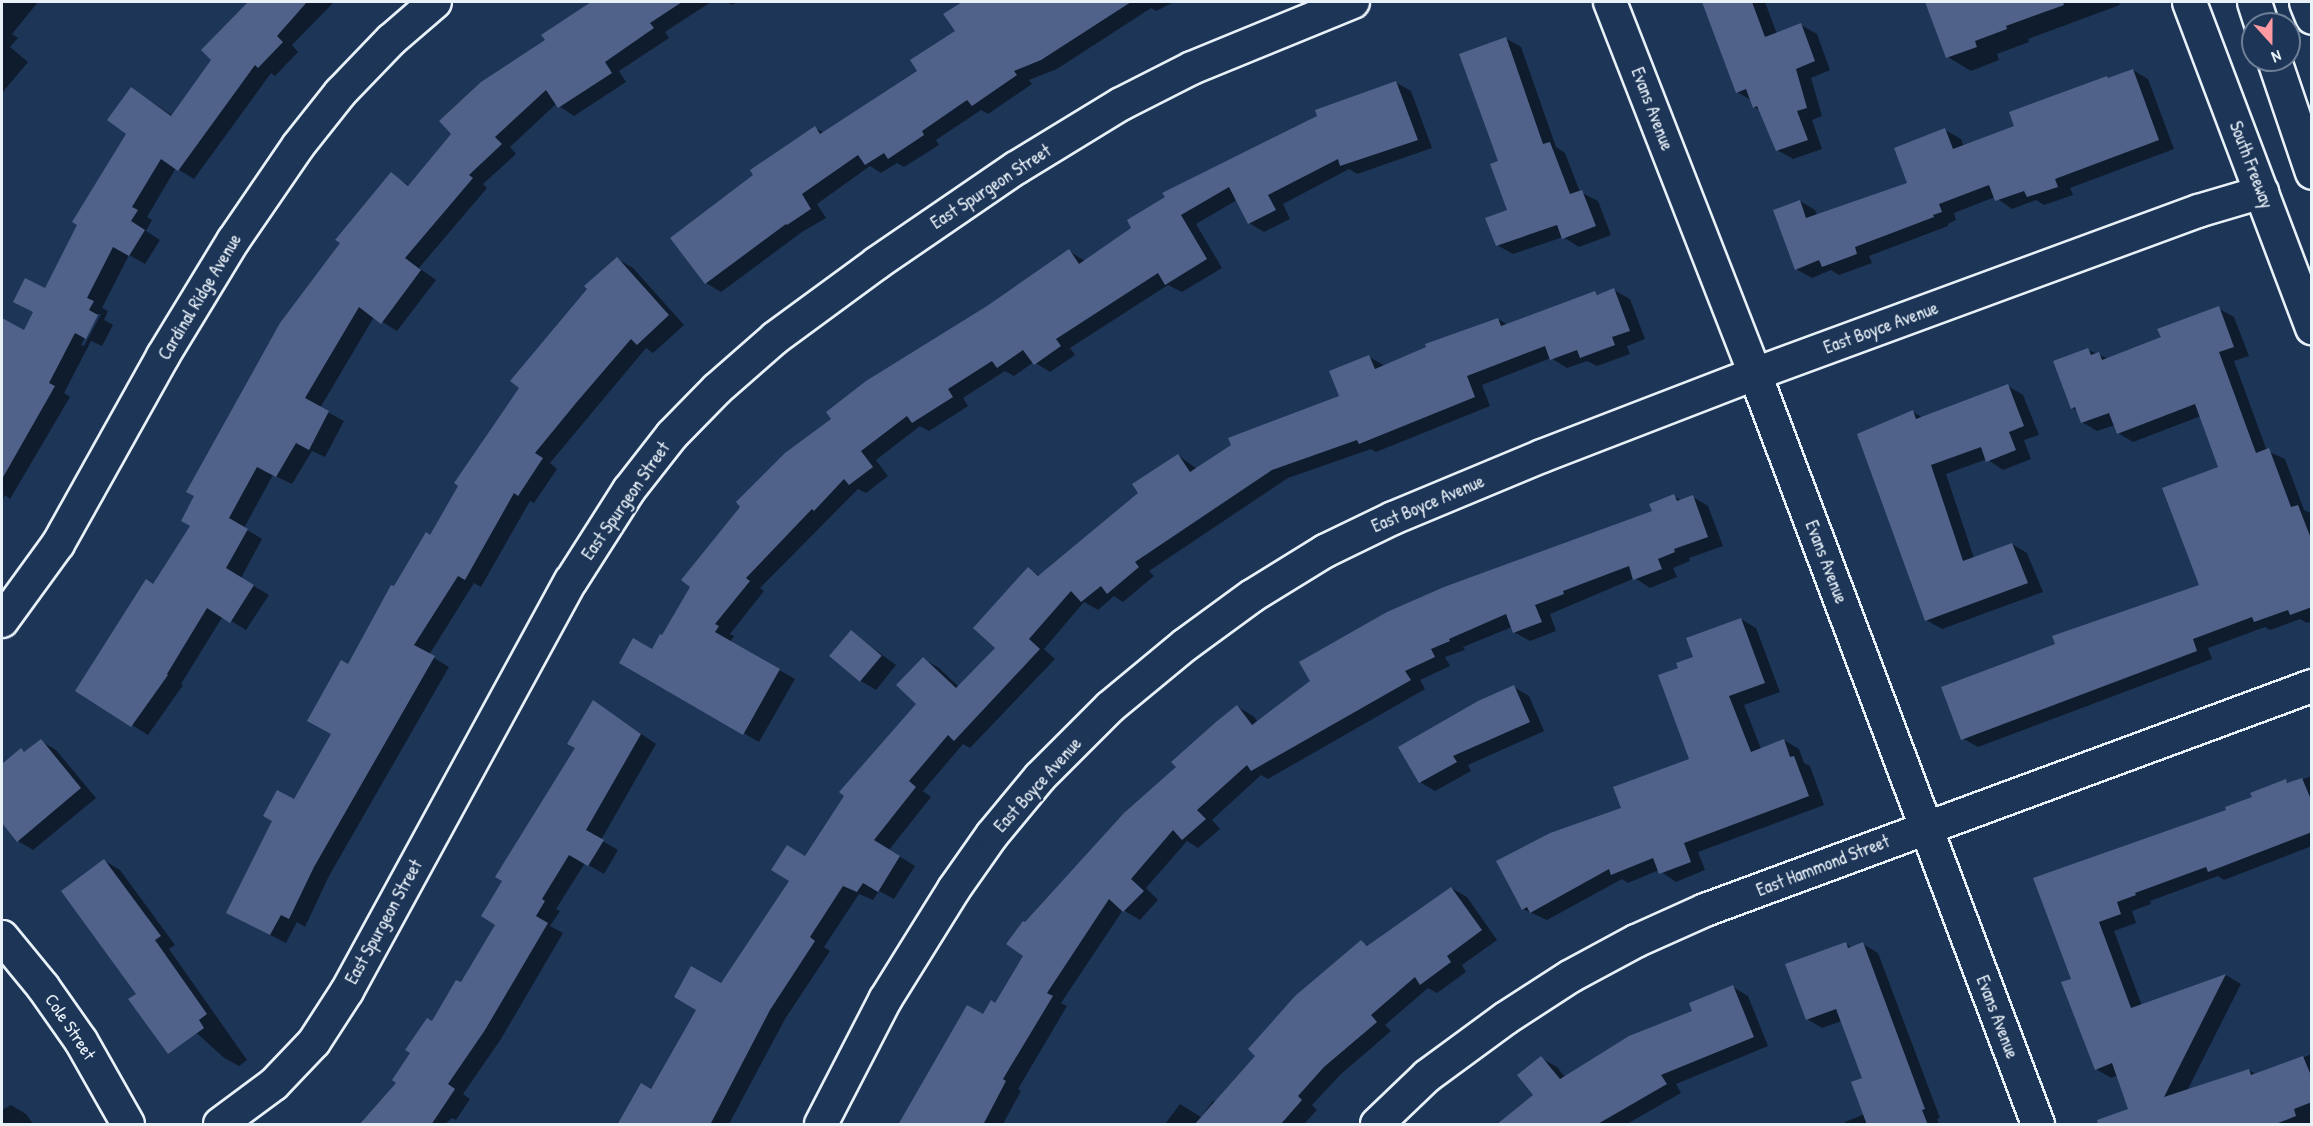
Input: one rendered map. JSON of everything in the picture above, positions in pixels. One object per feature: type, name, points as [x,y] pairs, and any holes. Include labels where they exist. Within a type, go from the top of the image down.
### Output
[{"type":"main road","name":"South Freeway","points":[[2189,2],[2312,328]]},
{"type":"main road","points":[[2306,2],[2312,17]]},
{"type":"main road","points":[[2278,72],[2312,172]]},
{"type":"street","name":"Cardinal Ridge Avenue","points":[[2,621],[58,544],[163,357],[233,241],[298,146],[347,85],[391,40],[435,2]]},
{"type":"street","name":"East Spurgeon Street","points":[[220,1125],[274,1084],[314,1042],[347,991],[571,581],[629,490],[672,435],[717,389],[776,338],[877,263],[1035,156],[1121,104],[1192,68],[1353,2]]},
{"type":"street","name":"Evans Avenue","points":[[1610,2],[1755,374],[2038,1125]]},
{"type":"street","name":"East Boyce Avenue","points":[[821,1125],[885,1000],[954,889],[992,835],[1040,777],[1110,706],[1185,645],[1252,596],[1325,551],[1393,518],[1542,456],[1755,374],[2198,211],[2262,192]]},
{"type":"street","name":"East Hammond Street","points":[[1377,1125],[1427,1076],[1506,1018],[1571,976],[1636,941],[1705,910],[1924,827],[2312,686]]},
{"type":"street","name":"Cole Street","points":[[2,938],[43,987],[81,1041],[128,1125]]},
{"type":"building","points":[[248,2],[307,2],[277,36],[283,42],[258,68],[255,65],[178,171],[161,159],[132,207],[138,210],[131,221],[145,230],[129,256],[113,247],[87,298],[94,301],[89,310],[98,315],[86,339],[75,333],[49,383],[55,386],[2,479],[2,318],[24,330],[33,312],[13,302],[25,278],[45,288],[77,225],[72,222],[126,134],[107,120],[131,87],[171,116],[211,60],[201,50]]},
{"type":"building","points":[[591,2],[682,2],[650,23],[654,28],[605,62],[612,73],[558,108],[546,90],[495,137],[502,144],[469,175],[473,178],[405,258],[421,270],[381,324],[359,307],[305,398],[329,411],[309,450],[296,443],[276,477],[257,467],[229,518],[248,529],[226,568],[254,585],[230,623],[207,608],[168,675],[131,727],[75,691],[146,579],[153,584],[190,526],[181,521],[194,496],[186,492],[280,323],[340,243],[335,240],[391,172],[408,186],[451,134],[439,121],[481,82],[545,40],[541,35]]},
{"type":"building","points":[[962,2],[1131,2],[1041,60],[1014,71],[1017,75],[972,106],[967,100],[922,131],[924,135],[888,159],[884,153],[865,165],[858,155],[802,194],[811,209],[786,224],[705,284],[670,238],[753,175],[750,170],[815,126],[820,134],[917,71],[910,60],[955,31],[943,14]]},
{"type":"building","points":[[1702,2],[1752,2],[1765,37],[1801,23],[1815,61],[1796,69],[1807,108],[1797,111],[1808,140],[1776,151],[1757,106],[1753,108],[1746,89],[1736,93]]},
{"type":"building","points":[[1925,2],[2063,2],[2064,5],[2006,26],[2007,29],[1975,41],[1977,47],[1946,58]]},
{"type":"building","points":[[1506,37],[1543,144],[1550,142],[1570,194],[1582,190],[1596,226],[1562,239],[1557,225],[1496,246],[1485,218],[1507,210],[1490,164],[1498,161],[1459,54]]},
{"type":"building","points":[[2133,69],[2159,140],[2055,179],[2058,187],[2027,197],[2024,191],[1995,201],[1989,185],[1939,204],[1942,212],[1933,215],[1934,217],[1855,247],[1857,254],[1822,267],[1819,260],[1795,270],[1773,210],[1800,200],[1806,218],[1907,183],[1894,148],[1945,128],[1953,149],[2014,126],[2009,112],[2107,76],[2108,78]]},
{"type":"building","points":[[1396,81],[1418,140],[1340,166],[1338,159],[1268,195],[1276,210],[1248,224],[1229,187],[1181,215],[1207,259],[1165,285],[1158,273],[1056,339],[1061,346],[1034,365],[1023,350],[997,368],[992,361],[948,389],[953,397],[912,423],[907,416],[861,451],[873,467],[849,485],[844,479],[814,511],[812,509],[746,578],[750,581],[715,624],[719,626],[715,632],[780,669],[743,735],[619,663],[633,638],[652,649],[690,587],[681,580],[740,507],[736,502],[785,453],[831,419],[826,412],[866,381],[987,306],[1069,249],[1079,264],[1131,228],[1127,220],[1165,197],[1162,193],[1317,116],[1315,110]]},
{"type":"building","points":[[617,257],[669,315],[637,345],[631,339],[535,453],[543,458],[518,496],[514,493],[465,580],[458,576],[414,645],[435,656],[314,867],[289,919],[281,915],[270,935],[226,913],[272,821],[263,816],[277,790],[294,799],[331,734],[307,721],[341,660],[348,664],[391,585],[394,586],[426,532],[430,535],[458,486],[454,483],[519,388],[510,381],[587,289],[584,286]]},
{"type":"building","points":[[1614,288],[1630,331],[1612,337],[1615,345],[1580,358],[1577,350],[1550,360],[1545,346],[1467,376],[1475,397],[1359,444],[1357,440],[1272,470],[1135,562],[1139,567],[1107,594],[1101,586],[1081,602],[1071,591],[1029,639],[1040,649],[954,741],[948,735],[909,781],[916,787],[874,840],[900,856],[878,892],[863,883],[857,892],[843,886],[810,937],[815,941],[770,1010],[710,1125],[617,1125],[641,1083],[651,1089],[696,1010],[674,997],[691,966],[721,983],[789,881],[771,870],[787,845],[805,856],[844,796],[839,792],[916,704],[896,685],[923,657],[956,688],[995,648],[973,628],[1028,567],[1038,576],[1138,493],[1132,484],[1178,454],[1190,472],[1231,445],[1228,438],[1339,396],[1329,371],[1369,355],[1375,369],[1426,347],[1425,344],[1498,318],[1501,326],[1595,291],[1597,295]]},
{"type":"building","points":[[2219,306],[2234,347],[2219,352],[2256,453],[2269,448],[2291,507],[2298,505],[2312,541],[2312,607],[2290,615],[2288,610],[2254,622],[2252,617],[2193,639],[2197,651],[1961,740],[1941,687],[2055,644],[2052,636],[2199,585],[2162,488],[2218,467],[2195,404],[2117,434],[2109,413],[2081,423],[2075,407],[2071,409],[2053,361],[2088,348],[2091,355],[2099,352],[2102,360],[2161,337],[2157,329]]},
{"type":"building","points":[[2008,384],[2024,426],[2009,432],[2016,450],[1986,462],[1981,447],[1931,465],[1963,561],[2012,543],[2028,583],[1925,621],[1857,434],[1913,410],[1916,419]]},
{"type":"building","points":[[1674,494],[1677,501],[1693,495],[1708,537],[1674,549],[1675,552],[1658,559],[1662,569],[1633,580],[1629,566],[1563,591],[1564,594],[1535,605],[1542,622],[1513,633],[1506,614],[1449,639],[1450,641],[1431,649],[1435,657],[1405,671],[1411,680],[1251,771],[1247,765],[1197,810],[1206,819],[1182,840],[1173,830],[1131,879],[1144,891],[1123,912],[1109,899],[1047,993],[1053,996],[1003,1079],[1006,1081],[983,1125],[898,1125],[967,1005],[983,1014],[991,1000],[995,1003],[1023,956],[1006,944],[1023,921],[1025,922],[1124,813],[1176,767],[1171,762],[1216,722],[1237,705],[1252,725],[1310,681],[1299,662],[1387,612],[1444,587],[1652,511],[1649,504]]},
{"type":"building","points":[[1741,618],[1765,683],[1729,696],[1751,752],[1784,739],[1790,757],[1794,756],[1809,796],[1684,843],[1691,862],[1659,874],[1653,858],[1611,875],[1609,869],[1530,913],[1527,907],[1522,910],[1496,861],[1550,833],[1621,808],[1613,787],[1689,759],[1658,675],[1678,668],[1676,663],[1693,657],[1686,638]]},
{"type":"building","points":[[851,630],[882,656],[860,682],[829,656]]},
{"type":"building","points":[[1514,685],[1530,722],[1453,756],[1457,762],[1419,783],[1398,747],[1478,701]]},
{"type":"building","points":[[593,700],[641,734],[586,830],[604,840],[588,866],[569,855],[542,899],[545,901],[536,916],[548,923],[485,1030],[448,1084],[455,1089],[431,1125],[359,1125],[396,1083],[392,1080],[410,1053],[405,1050],[427,1018],[432,1021],[456,980],[461,982],[495,925],[481,916],[502,881],[495,877],[575,748],[567,744]]},
{"type":"building","points":[[41,739],[81,788],[17,842],[2,823],[2,764],[21,748],[24,752]]},
{"type":"building","points":[[2302,778],[2312,802],[2312,832],[2208,872],[2206,867],[2135,893],[2136,895],[2117,902],[2121,914],[2099,922],[2131,1008],[2226,974],[2164,1097],[2249,1069],[2251,1075],[2303,1056],[2312,1078],[2312,1102],[2294,1109],[2296,1116],[2273,1125],[2098,1125],[2097,1120],[2128,1109],[2112,1063],[2095,1070],[2061,982],[2071,979],[2033,878],[2226,810],[2225,807],[2252,797],[2250,793],[2286,779],[2287,783]]},
{"type":"building","points":[[104,859],[161,936],[155,940],[207,1014],[199,1020],[204,1028],[168,1054],[128,999],[136,994],[61,891]]},
{"type":"building","points":[[1451,887],[1482,930],[1447,956],[1451,962],[1420,985],[1415,977],[1371,1015],[1377,1022],[1324,1067],[1298,1096],[1302,1100],[1280,1125],[1194,1125],[1255,1056],[1248,1049],[1295,996],[1361,940],[1367,946]]},
{"type":"building","points":[[1846,942],[1848,948],[1863,942],[1925,1109],[1922,1110],[1928,1125],[1867,1125],[1851,1082],[1862,1078],[1836,1009],[1806,1020],[1785,964]]},
{"type":"building","points":[[1733,985],[1754,1037],[1661,1075],[1667,1084],[1596,1125],[1496,1125],[1533,1095],[1517,1075],[1541,1056],[1560,1079],[1629,1036],[1692,1011],[1689,1003]]}]
